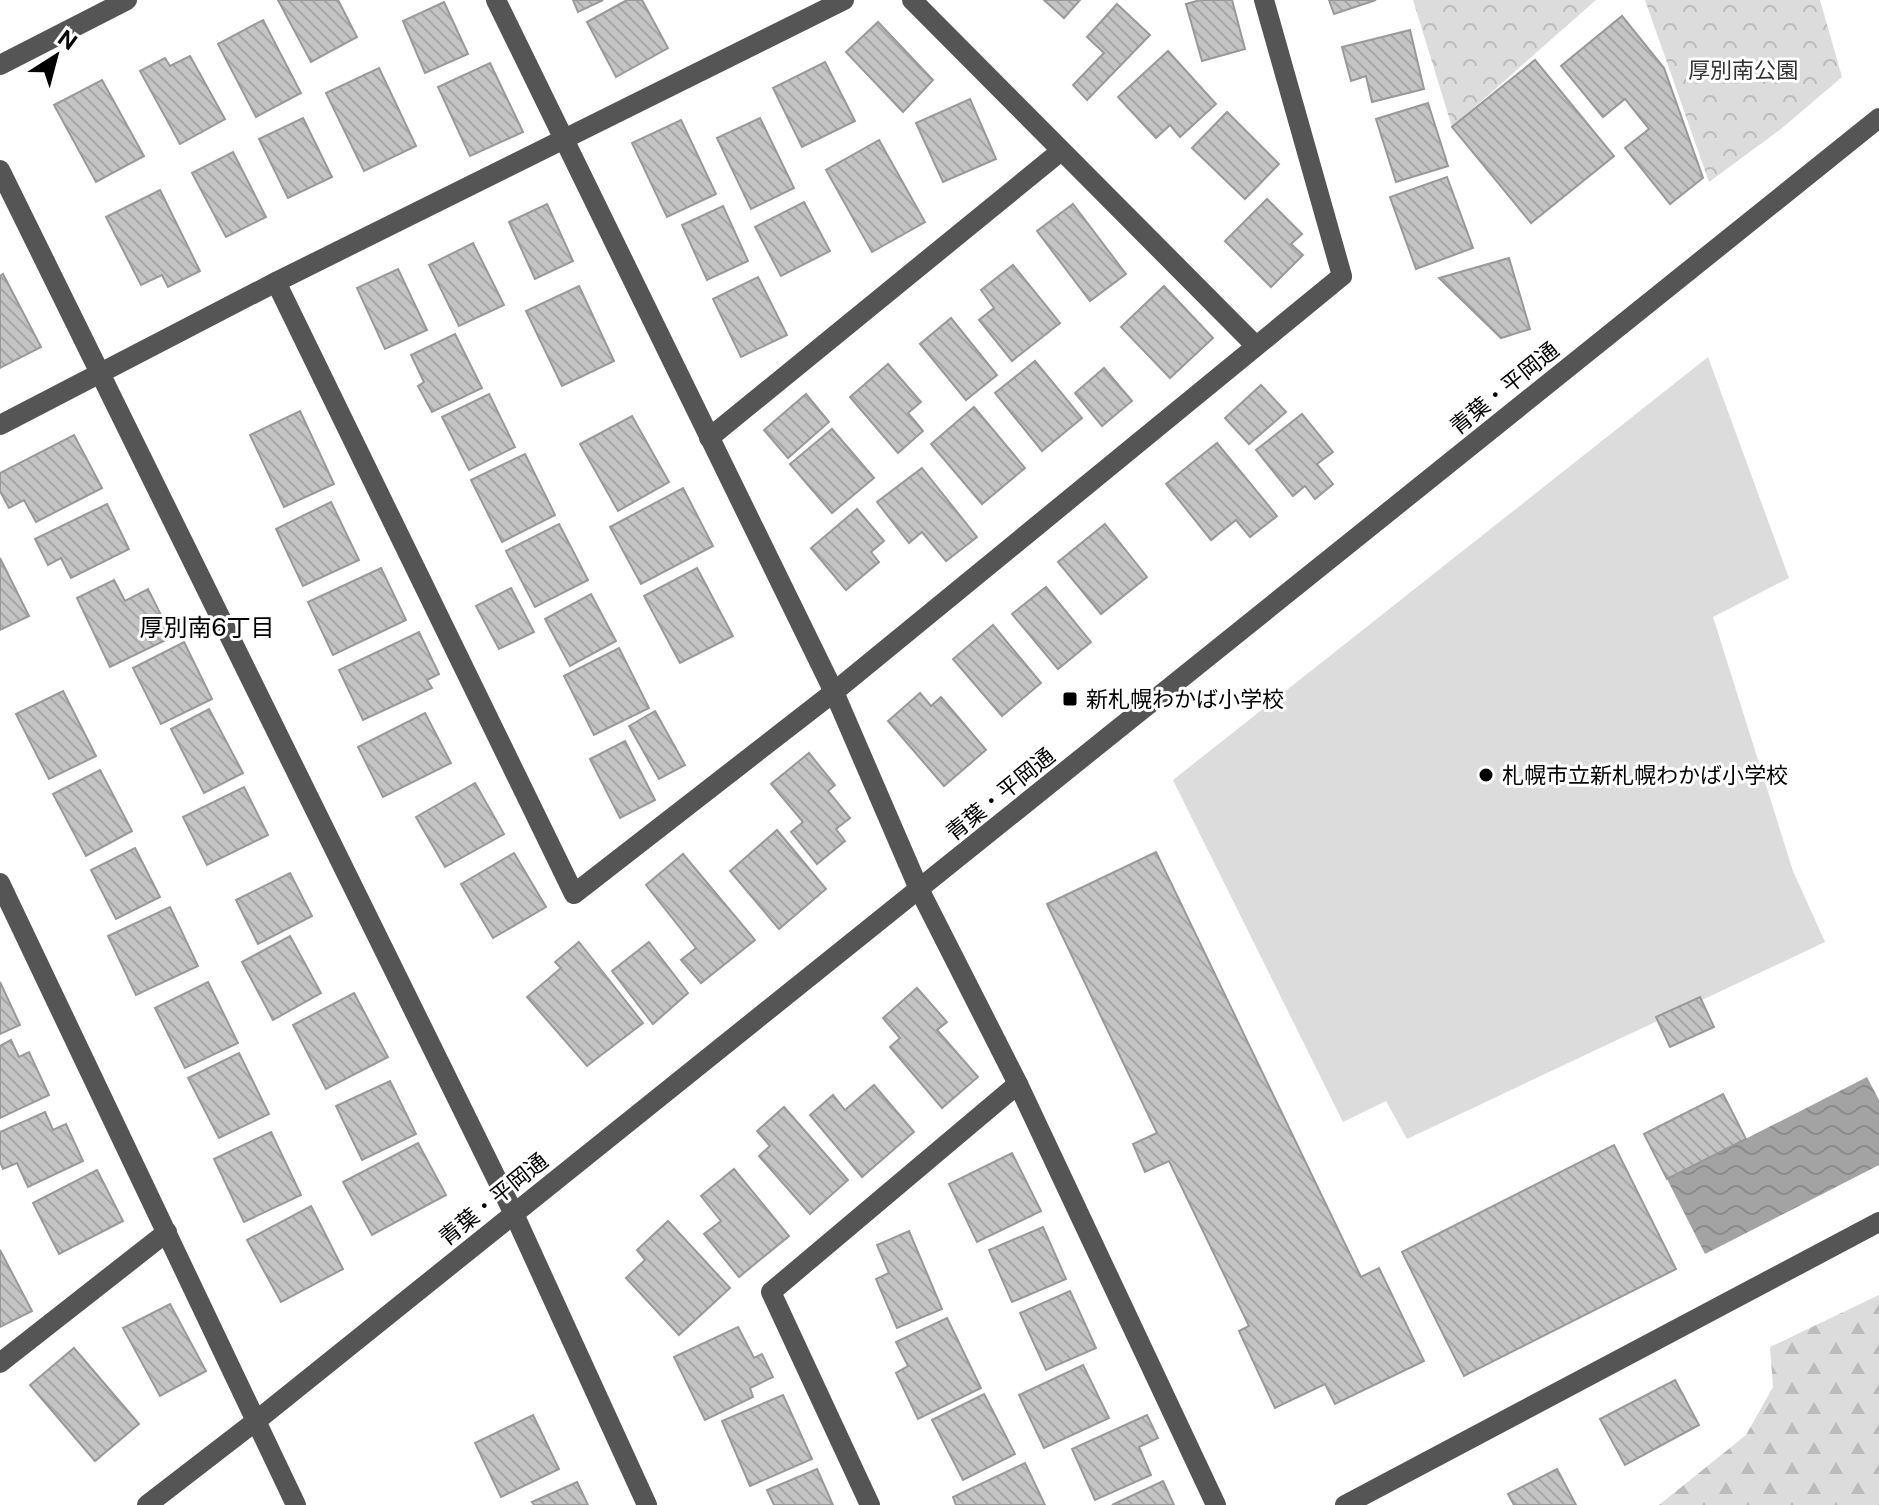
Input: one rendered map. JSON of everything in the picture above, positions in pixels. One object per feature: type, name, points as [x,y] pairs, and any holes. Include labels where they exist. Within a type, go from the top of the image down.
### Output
[{"type":"street","points":[[0,65],[127,0]]},
{"type":"street","points":[[496,0],[834,692],[919,889],[1018,1084],[1216,1505]]},
{"type":"street","points":[[0,425],[276,282],[844,0]]},
{"type":"street","points":[[912,0],[1256,346]]},
{"type":"street","points":[[276,282],[574,894],[834,692],[1342,276],[1264,0]]},
{"type":"street","name":"青葉・平岡通","points":[[147,1505],[256,1421],[1879,118]]},
{"type":"street","points":[[709,438],[1061,151]]},
{"type":"street","points":[[0,170],[514,1214],[647,1505]]},
{"type":"street","points":[[0,883],[296,1505]]},
{"type":"street","points":[[870,1505],[771,1292],[1018,1084]]},
{"type":"street","points":[[1345,1505],[1879,1222]]},
{"type":"street","points":[[0,1363],[167,1232]]},
{"type":"green space","points":[[1413,0],[1596,0],[1452,127]]},
{"type":"green space","name":"厚別南公園","points":[[1645,0],[1820,0],[1842,77],[1781,129],[1709,182]]},
{"type":"green space","points":[[1708,357],[1789,578],[1713,617],[1793,871],[1825,942],[1407,1139],[1386,1101],[1343,1122],[1173,780]]},
{"type":"green space","points":[[1879,1295],[1879,1505],[1659,1505],[1746,1435],[1773,1387],[1770,1347]]},
{"type":"water","points":[[1867,1077],[1879,1100],[1879,1165],[1705,1254],[1667,1179]]},
{"type":"building","points":[[278,0],[338,0],[357,37],[311,62]]},
{"type":"building","points":[[573,0],[603,0],[578,12]]},
{"type":"building","points":[[627,0],[642,0],[668,48],[616,77],[587,22]]},
{"type":"building","points":[[1044,0],[1080,0],[1064,18]]},
{"type":"building","points":[[1200,0],[1232,0],[1245,49],[1202,61],[1186,4]]},
{"type":"building","points":[[1329,0],[1376,0],[1334,14]]},
{"type":"building","points":[[444,2],[468,54],[425,73],[403,21]]},
{"type":"building","points":[[1117,4],[1150,35],[1087,100],[1073,85],[1104,53],[1087,37]]},
{"type":"building","points":[[1622,16],[1664,68],[1703,178],[1670,204],[1625,148],[1649,129],[1625,99],[1603,117],[1561,66]]},
{"type":"building","points":[[263,20],[301,93],[256,117],[218,44]]},
{"type":"building","points":[[878,22],[933,80],[903,112],[846,52]]},
{"type":"building","points":[[1410,30],[1424,89],[1372,102],[1366,76],[1351,81],[1342,47]]},
{"type":"building","points":[[1168,51],[1216,104],[1180,137],[1170,125],[1156,138],[1118,97]]},
{"type":"building","points":[[190,56],[225,119],[180,144],[140,71],[165,58],[170,66]]},
{"type":"building","points":[[1535,60],[1614,156],[1531,223],[1452,127]]},
{"type":"building","points":[[825,62],[855,121],[802,147],[773,88]]},
{"type":"building","points":[[490,63],[523,132],[470,156],[438,87]]},
{"type":"building","points":[[379,68],[416,146],[364,171],[326,93]]},
{"type":"building","points":[[102,80],[144,156],[96,182],[54,105]]},
{"type":"building","points":[[970,99],[996,159],[943,182],[916,123]]},
{"type":"building","points":[[1428,103],[1448,166],[1396,182],[1376,119]]},
{"type":"building","points":[[1227,112],[1279,164],[1245,199],[1192,148]]},
{"type":"building","points":[[303,118],[332,177],[288,198],[259,139]]},
{"type":"building","points":[[760,118],[794,188],[751,209],[717,138]]},
{"type":"building","points":[[681,120],[716,194],[667,217],[632,143]]},
{"type":"building","points":[[879,140],[925,222],[872,252],[826,170]]},
{"type":"building","points":[[233,152],[266,217],[226,237],[192,173]]},
{"type":"building","points":[[1447,177],[1473,248],[1416,269],[1390,197]]},
{"type":"building","points":[[160,190],[200,271],[168,287],[162,275],[141,285],[106,217]]},
{"type":"building","points":[[1267,199],[1302,234],[1291,244],[1303,255],[1271,287],[1225,241]]},
{"type":"building","points":[[804,202],[830,251],[781,276],[755,227]]},
{"type":"building","points":[[547,204],[573,261],[535,279],[509,222]]},
{"type":"building","points":[[1073,204],[1126,274],[1090,301],[1037,231]]},
{"type":"building","points":[[723,206],[748,261],[707,280],[682,225]]},
{"type":"building","points":[[473,243],[504,305],[459,326],[429,265]]},
{"type":"building","points":[[1509,258],[1530,329],[1501,338],[1439,278]]},
{"type":"building","points":[[1013,265],[1060,323],[1012,361],[979,320],[994,308],[981,290]]},
{"type":"building","points":[[398,269],[427,330],[385,349],[357,288]]},
{"type":"building","points":[[3,274],[41,347],[0,368],[0,276]]},
{"type":"building","points":[[758,277],[787,335],[741,357],[713,299]]},
{"type":"building","points":[[579,286],[614,361],[562,386],[526,311]]},
{"type":"building","points":[[1164,286],[1213,338],[1170,378],[1121,327]]},
{"type":"building","points":[[951,318],[997,375],[966,400],[920,344]]},
{"type":"building","points":[[455,334],[482,388],[432,412],[418,386],[424,382],[411,355]]},
{"type":"building","points":[[1035,361],[1082,418],[1042,451],[995,393]]},
{"type":"building","points":[[888,364],[921,402],[908,413],[923,431],[898,453],[850,397]]},
{"type":"building","points":[[1104,368],[1132,401],[1102,426],[1075,393]]},
{"type":"building","points":[[1261,385],[1286,412],[1249,444],[1225,418]]},
{"type":"building","points":[[489,394],[515,447],[469,470],[442,417]]},
{"type":"building","points":[[806,394],[829,422],[788,458],[764,430]]},
{"type":"building","points":[[974,407],[1025,468],[982,504],[931,444]]},
{"type":"building","points":[[300,411],[334,484],[284,507],[250,435]]},
{"type":"building","points":[[1302,414],[1333,452],[1317,464],[1333,484],[1315,499],[1305,486],[1293,496],[1256,450]]},
{"type":"building","points":[[632,416],[669,482],[618,511],[580,444]]},
{"type":"building","points":[[832,429],[874,478],[832,513],[790,464]]},
{"type":"building","points":[[74,435],[102,488],[36,522],[24,500],[9,508],[0,491],[0,473]]},
{"type":"building","points":[[1217,443],[1277,516],[1250,537],[1236,520],[1211,540],[1166,484]]},
{"type":"building","points":[[525,454],[555,515],[502,542],[471,480]]},
{"type":"building","points":[[922,468],[977,537],[946,561],[922,532],[909,543],[877,502]]},
{"type":"building","points":[[683,488],[713,546],[641,584],[610,527]]},
{"type":"building","points":[[331,502],[359,560],[303,586],[276,529]]},
{"type":"building","points":[[107,504],[129,549],[71,578],[61,558],[48,565],[35,539]]},
{"type":"building","points":[[857,509],[884,541],[871,552],[879,562],[846,590],[811,548]]},
{"type":"building","points":[[559,524],[588,580],[535,607],[506,551]]},
{"type":"building","points":[[1105,524],[1147,577],[1101,614],[1058,562]]},
{"type":"building","points":[[0,558],[29,616],[0,630]]},
{"type":"building","points":[[381,568],[406,620],[333,655],[308,602]]},
{"type":"building","points":[[697,568],[733,636],[680,663],[644,596]]},
{"type":"building","points":[[114,580],[125,601],[148,589],[172,637],[110,667],[77,598]]},
{"type":"building","points":[[1046,587],[1091,642],[1058,669],[1012,614]]},
{"type":"building","points":[[511,588],[534,632],[499,649],[476,606]]},
{"type":"building","points":[[591,594],[616,641],[570,666],[545,619]]},
{"type":"building","points":[[993,625],[1041,683],[1002,716],[953,659]]},
{"type":"building","points":[[419,632],[439,674],[427,680],[432,688],[363,720],[339,670]]},
{"type":"building","points":[[184,642],[212,699],[161,724],[133,668]]},
{"type":"building","points":[[619,648],[649,708],[594,735],[564,676]]},
{"type":"building","points":[[63,691],[96,756],[49,779],[16,714]]},
{"type":"building","points":[[920,693],[931,706],[941,697],[986,750],[944,786],[888,721]]},
{"type":"building","points":[[209,709],[243,773],[204,793],[171,729]]},
{"type":"building","points":[[655,711],[685,765],[659,779],[629,726]]},
{"type":"building","points":[[425,713],[451,763],[383,797],[358,747]]},
{"type":"building","points":[[625,741],[655,800],[620,818],[590,759]]},
{"type":"building","points":[[809,753],[835,785],[828,791],[850,818],[836,829],[845,841],[817,864],[791,832],[803,822],[771,784]]},
{"type":"building","points":[[100,770],[132,831],[86,856],[53,794]]},
{"type":"building","points":[[475,783],[504,834],[445,867],[416,817]]},
{"type":"building","points":[[244,787],[268,835],[207,865],[183,817]]},
{"type":"building","points":[[777,830],[826,889],[779,929],[730,871]]},
{"type":"building","points":[[135,848],[160,897],[116,919],[91,870]]},
{"type":"building","points":[[1156,852],[1361,1277],[1379,1268],[1424,1361],[1335,1404],[1325,1384],[1275,1408],[1239,1331],[1249,1326],[1169,1161],[1145,1172],[1133,1144],[1157,1133],[1047,904]]},
{"type":"building","points":[[514,853],[546,907],[493,938],[461,884]]},
{"type":"building","points":[[683,854],[755,940],[701,983],[681,960],[696,948],[646,885]]},
{"type":"building","points":[[290,873],[312,916],[258,944],[236,900]]},
{"type":"building","points":[[170,907],[198,966],[136,995],[108,936]]},
{"type":"building","points":[[290,936],[321,993],[273,1020],[242,962]]},
{"type":"building","points":[[579,942],[643,1023],[587,1066],[527,997],[561,968],[555,962]]},
{"type":"building","points":[[649,942],[688,993],[653,1024],[612,971]]},
{"type":"building","points":[[0,982],[20,1025],[0,1034]]},
{"type":"building","points":[[208,982],[238,1043],[185,1068],[155,1008]]},
{"type":"building","points":[[917,988],[947,1022],[937,1030],[978,1077],[942,1108],[890,1047],[900,1038],[883,1018]]},
{"type":"building","points":[[354,993],[388,1057],[326,1089],[293,1025]]},
{"type":"building","points":[[1700,997],[1714,1027],[1670,1047],[1656,1017]]},
{"type":"building","points":[[11,1040],[19,1057],[29,1052],[49,1095],[0,1118],[0,1046]]},
{"type":"building","points":[[239,1053],[269,1114],[219,1138],[188,1078]]},
{"type":"building","points":[[390,1081],[416,1134],[362,1160],[336,1106]]},
{"type":"building","points":[[874,1085],[914,1132],[862,1177],[810,1115],[833,1095],[845,1110]]},
{"type":"building","points":[[1723,1094],[1746,1139],[1667,1179],[1644,1134]]},
{"type":"building","points":[[784,1107],[848,1180],[810,1214],[759,1156],[770,1146],[757,1131]]},
{"type":"building","points":[[45,1112],[53,1130],[66,1124],[83,1161],[28,1187],[17,1163],[3,1169],[0,1162],[0,1132]]},
{"type":"building","points":[[271,1132],[301,1195],[244,1222],[214,1159]]},
{"type":"building","points":[[418,1143],[446,1195],[372,1235],[343,1182]]},
{"type":"building","points":[[1614,1145],[1676,1269],[1464,1376],[1402,1252]]},
{"type":"building","points":[[1012,1153],[1041,1211],[977,1242],[949,1184]]},
{"type":"building","points":[[734,1169],[789,1236],[739,1277],[704,1234],[721,1221],[701,1196]]},
{"type":"building","points":[[97,1170],[123,1221],[59,1254],[33,1203]]},
{"type":"building","points":[[311,1206],[343,1269],[281,1302],[247,1240]]},
{"type":"building","points":[[668,1221],[730,1288],[679,1335],[626,1278],[645,1260],[637,1250]]},
{"type":"building","points":[[1043,1227],[1066,1279],[1012,1302],[989,1250]]},
{"type":"building","points":[[909,1231],[942,1309],[897,1328],[876,1279],[889,1273],[877,1245]]},
{"type":"building","points":[[0,1250],[32,1311],[0,1327]]},
{"type":"building","points":[[1070,1291],[1096,1348],[1046,1370],[1020,1313]]},
{"type":"building","points":[[170,1304],[206,1371],[160,1396],[123,1328]]},
{"type":"building","points":[[947,1318],[981,1388],[918,1419],[896,1373],[908,1366],[896,1342]]},
{"type":"building","points":[[738,1327],[754,1358],[762,1354],[773,1377],[750,1388],[753,1397],[705,1420],[674,1357]]},
{"type":"building","points":[[74,1348],[139,1424],[95,1461],[30,1385]]},
{"type":"building","points":[[1083,1365],[1109,1418],[1044,1448],[1019,1395]]},
{"type":"building","points":[[1675,1380],[1699,1425],[1625,1465],[1600,1419]]},
{"type":"building","points":[[984,1394],[1015,1454],[963,1480],[932,1420]]},
{"type":"building","points":[[783,1395],[812,1459],[750,1486],[722,1421]]},
{"type":"building","points":[[533,1415],[559,1469],[501,1497],[475,1443]]},
{"type":"building","points":[[1147,1415],[1158,1438],[1139,1447],[1151,1475],[1095,1500],[1072,1449]]},
{"type":"building","points":[[1025,1463],[1045,1505],[956,1505],[953,1497]]},
{"type":"building","points":[[817,1469],[833,1505],[774,1505],[767,1490]]},
{"type":"building","points":[[1557,1469],[1576,1505],[1514,1505],[1508,1494]]},
{"type":"building","points":[[1163,1481],[1174,1505],[1112,1505]]},
{"type":"building","points":[[577,1482],[588,1505],[534,1505],[532,1502]]},
{"type":"place","name":"新札幌わかば小学校","points":[[1070,699]]},
{"type":"place","name":"札幌市立新札幌わかば小学校","points":[[1486,775]]},
{"type":"district","name":"厚別南6丁目","points":[[207,628]]}]
